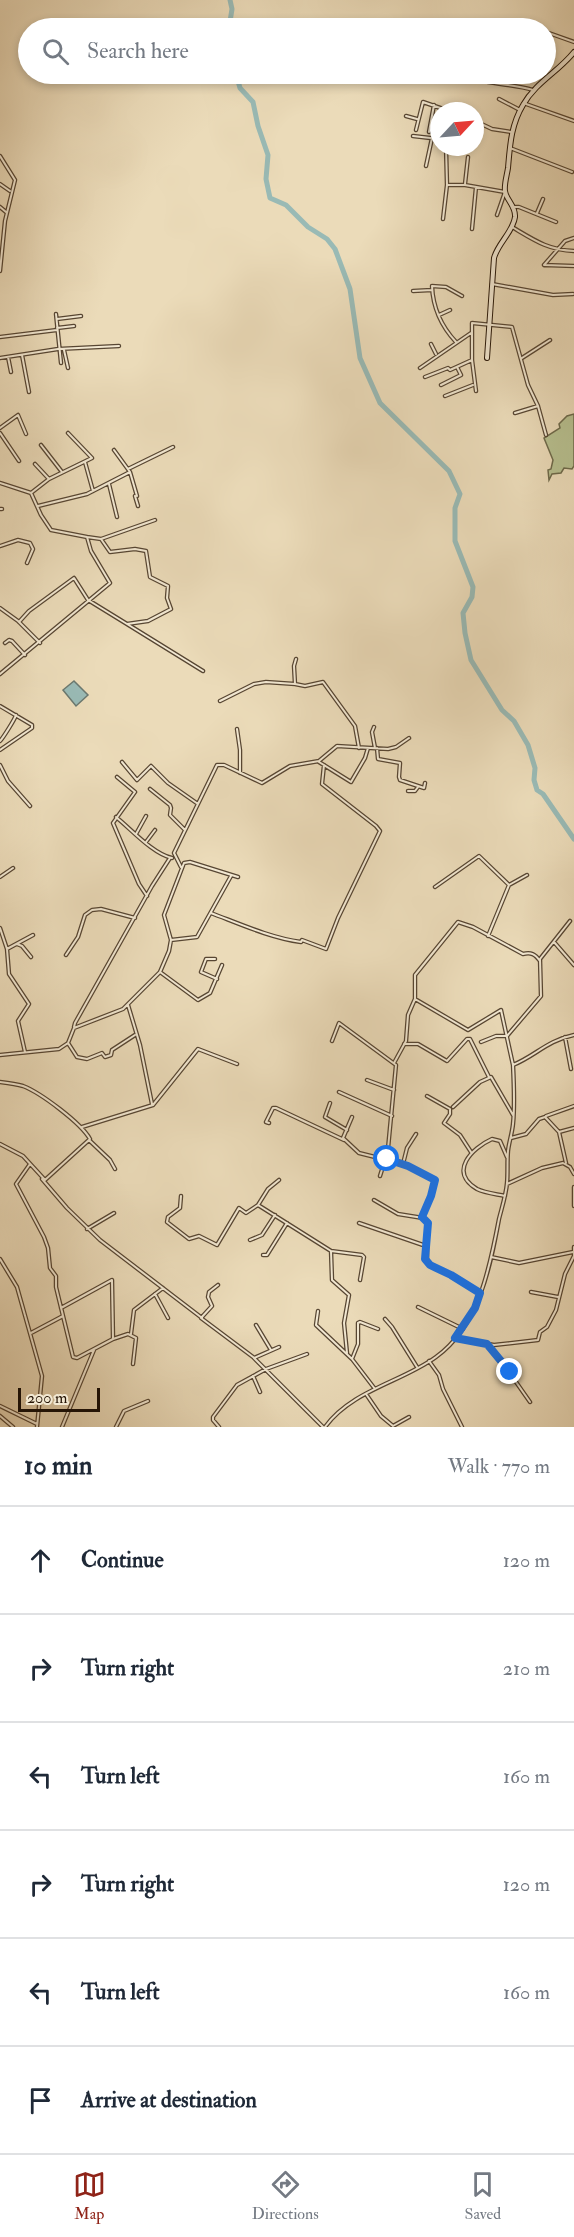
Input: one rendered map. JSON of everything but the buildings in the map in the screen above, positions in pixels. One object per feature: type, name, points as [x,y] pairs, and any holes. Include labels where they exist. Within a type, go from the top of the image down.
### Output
[{"type":"street","points":[[556,36],[574,42]]},
{"type":"street","points":[[556,70],[574,52]]},
{"type":"street","points":[[497,84],[532,90]]},
{"type":"street","points":[[497,215],[505,192],[511,132],[520,110],[538,84]]},
{"type":"street","points":[[499,99],[520,110]]},
{"type":"street","points":[[416,130],[423,102],[430,104]]},
{"type":"street","points":[[524,103],[574,121]]},
{"type":"street","points":[[406,116],[419,119]]},
{"type":"street","points":[[484,125],[511,132]]},
{"type":"street","points":[[429,132],[430,127]]},
{"type":"street","points":[[413,136],[430,138]]},
{"type":"street","points":[[426,166],[430,147]]},
{"type":"street","points":[[510,148],[572,172]]},
{"type":"street","points":[[0,156],[15,180],[6,212],[0,271]]},
{"type":"street","points":[[443,219],[447,184],[446,156]]},
{"type":"street","points":[[465,185],[468,157]]},
{"type":"street","points":[[0,184],[11,192]]},
{"type":"street","points":[[447,184],[505,192]]},
{"type":"street","points":[[472,229],[476,187]]},
{"type":"street","points":[[487,358],[496,250],[512,227],[515,214],[505,192]]},
{"type":"street","points":[[536,214],[543,199]]},
{"type":"street","points":[[0,207],[6,212]]},
{"type":"street","points":[[513,207],[519,207],[556,222]]},
{"type":"street","points":[[512,227],[556,250],[574,251]]},
{"type":"street","points":[[574,238],[565,241],[544,265],[574,266]]},
{"type":"street","points":[[492,284],[553,295],[573,294]]},
{"type":"street","points":[[456,342],[445,330],[438,315],[433,300],[432,286],[446,287],[462,296]]},
{"type":"street","points":[[413,291],[432,290]]},
{"type":"street","points":[[438,315],[450,310]]},
{"type":"street","points":[[56,314],[61,363]]},
{"type":"street","points":[[56,319],[81,316]]},
{"type":"street","points":[[476,391],[472,360],[472,323],[512,327],[528,385],[538,406],[546,435]]},
{"type":"street","points":[[0,337],[74,326]]},
{"type":"street","points":[[420,368],[471,333]]},
{"type":"street","points":[[521,358],[550,340]]},
{"type":"street","points":[[431,344],[437,356]]},
{"type":"street","points":[[0,358],[58,349],[119,346]]},
{"type":"street","points":[[63,349],[68,368]]},
{"type":"street","points":[[22,355],[29,392]]},
{"type":"street","points":[[8,357],[11,372]]},
{"type":"street","points":[[422,358],[426,364]]},
{"type":"street","points":[[425,377],[448,368],[450,370],[472,360]]},
{"type":"street","points":[[441,385],[461,375],[457,367]]},
{"type":"street","points":[[445,396],[474,384]]},
{"type":"street","points":[[515,413],[538,406]]},
{"type":"street","points":[[0,428],[18,415],[26,434]]},
{"type":"street","points":[[0,433],[19,461]]},
{"type":"street","points":[[31,493],[49,479],[92,458],[68,433]]},
{"type":"street","points":[[41,445],[62,472]]},
{"type":"street","points":[[38,506],[93,492],[173,447]]},
{"type":"street","points":[[114,450],[129,471],[138,506]]},
{"type":"street","points":[[85,462],[93,492]]},
{"type":"street","points":[[35,464],[49,479]]},
{"type":"street","points":[[0,483],[31,493],[51,530],[101,538],[155,520]]},
{"type":"street","points":[[109,484],[117,518]]},
{"type":"street","points":[[0,674],[110,583],[91,551],[87,537]]},
{"type":"street","points":[[101,538],[110,552],[135,549],[146,551],[150,578],[168,586],[167,598],[171,609],[147,621],[127,624]]},
{"type":"street","points":[[0,546],[18,540],[30,543],[33,549],[27,563]]},
{"type":"street","points":[[20,622],[29,611],[72,578],[77,581],[88,600],[203,671]]},
{"type":"street","points":[[0,609],[20,622],[40,643]]},
{"type":"street","points":[[5,642],[12,641],[25,655]]},
{"type":"street","points":[[295,684],[296,659]]},
{"type":"street","points":[[220,701],[254,684],[266,682],[305,686],[322,682],[355,726],[360,748]]},
{"type":"street","points":[[0,706],[32,725],[32,728],[0,750]]},
{"type":"street","points":[[0,741],[4,738],[16,714]]},
{"type":"street","points":[[374,727],[378,759],[400,763],[400,780],[424,788],[425,783]]},
{"type":"street","points":[[237,729],[240,773]]},
{"type":"street","points":[[0,1055],[59,1049],[68,1043],[75,1023],[147,896],[172,857],[218,765],[224,765],[262,783],[290,766],[319,761],[338,747],[388,749],[410,738]]},
{"type":"street","points":[[319,761],[351,782],[368,748]]},
{"type":"street","points":[[122,762],[137,780],[151,766],[168,783],[198,804]]},
{"type":"street","points":[[0,765],[8,781],[30,806]]},
{"type":"street","points":[[211,913],[261,933],[293,941],[302,940],[326,948],[380,831],[322,784],[324,765]]},
{"type":"street","points":[[117,777],[135,792],[113,823],[139,884],[147,896]]},
{"type":"street","points":[[408,791],[416,791],[418,787]]},
{"type":"street","points":[[150,789],[170,805],[170,815],[186,830]]},
{"type":"street","points":[[136,834],[146,816]]},
{"type":"street","points":[[116,817],[146,842],[172,857],[181,867]]},
{"type":"street","points":[[146,842],[155,830]]},
{"type":"street","points":[[435,887],[479,856],[509,885]]},
{"type":"street","points":[[74,1028],[117,1012],[128,1005],[160,972],[171,940],[164,915],[184,863],[190,862],[238,877]]},
{"type":"street","points":[[0,877],[13,868]]},
{"type":"street","points":[[488,936],[509,885],[527,875]]},
{"type":"street","points":[[171,940],[197,937],[231,876]]},
{"type":"street","points":[[66,955],[78,938],[85,915],[92,910],[100,909],[135,918]]},
{"type":"street","points":[[507,1036],[540,996],[540,961],[570,921]]},
{"type":"street","points":[[394,1063],[408,1037],[408,1015],[415,999],[415,975],[458,922],[523,954],[534,954],[540,961]]},
{"type":"street","points":[[0,928],[7,949],[9,974],[29,1004],[18,1021],[25,1052]]},
{"type":"street","points":[[7,949],[33,935]]},
{"type":"street","points":[[554,942],[574,965]]},
{"type":"street","points":[[17,944],[22,946],[31,957]]},
{"type":"street","points":[[215,959],[206,959],[201,972],[217,979]]},
{"type":"street","points":[[160,972],[198,1000],[210,993],[222,965]]},
{"type":"street","points":[[324,1426],[366,1394],[429,1361],[443,1351],[463,1329],[475,1308],[480,1293],[505,1196],[507,1157],[513,1115],[513,1065],[500,1009],[468,1030],[415,999]]},
{"type":"street","points":[[128,1005],[140,1045],[153,1105]]},
{"type":"street","points":[[332,1041],[339,1023],[394,1063],[396,1067],[387,1159],[384,1160],[380,1176]]},
{"type":"street","points":[[68,1043],[77,1057],[87,1059],[102,1053],[105,1057],[111,1055],[112,1050],[136,1034]]},
{"type":"street","points":[[513,1065],[531,1057],[548,1044],[574,1035]]},
{"type":"street","points":[[481,1042],[496,1036],[507,1036]]},
{"type":"street","points":[[565,1037],[571,1069]]},
{"type":"street","points":[[404,1044],[418,1044],[447,1061],[467,1039],[470,1039],[489,1077],[513,1115]]},
{"type":"street","points":[[82,1127],[153,1105],[198,1049],[237,1064]]},
{"type":"street","points":[[453,1107],[463,1096],[489,1077]]},
{"type":"street","points":[[366,1080],[394,1090]]},
{"type":"street","points":[[0,1082],[28,1089],[82,1127],[90,1136],[89,1140],[110,1160],[115,1169]]},
{"type":"street","points":[[339,1092],[392,1116]]},
{"type":"street","points":[[427,1096],[450,1109],[450,1114],[444,1123],[460,1135],[471,1152]]},
{"type":"street","points":[[330,1103],[325,1118],[347,1130]]},
{"type":"street","points":[[511,1138],[526,1134],[540,1119],[574,1106]]},
{"type":"street","points":[[269,1123],[266,1122],[273,1108],[276,1108],[344,1140],[359,1153],[403,1164],[435,1181],[422,1217]]},
{"type":"street","points":[[344,1140],[352,1117]]},
{"type":"street","points":[[544,1117],[559,1132],[566,1163],[574,1174]]},
{"type":"street","points":[[559,1132],[574,1128]]},
{"type":"street","points":[[403,1164],[407,1148],[416,1134]]},
{"type":"street","points":[[505,1196],[482,1191],[469,1183],[465,1164],[471,1152],[494,1139],[500,1141],[507,1157]]},
{"type":"street","points":[[36,1171],[46,1179],[89,1140]]},
{"type":"street","points":[[0,1144],[18,1153],[30,1164],[87,1229],[120,1257],[254,1358],[324,1426],[330,1427]]},
{"type":"street","points":[[507,1184],[542,1168],[566,1163]]},
{"type":"street","points":[[30,1164],[16,1184],[47,1245],[50,1268],[56,1276],[61,1308],[74,1358],[125,1334],[131,1335],[136,1340],[133,1364]]},
{"type":"street","points":[[182,1196],[180,1208],[168,1217],[167,1222],[189,1239],[199,1236],[217,1245],[239,1208],[246,1213],[258,1205],[268,1189],[279,1180]]},
{"type":"street","points":[[574,1187],[574,1206]]},
{"type":"street","points":[[374,1200],[398,1214],[422,1217],[428,1223],[425,1259],[430,1265],[480,1293]]},
{"type":"street","points":[[258,1205],[332,1251],[362,1254],[364,1257],[360,1280]]},
{"type":"street","points":[[87,1229],[114,1213]]},
{"type":"street","points":[[250,1240],[262,1235],[275,1215]]},
{"type":"street","points":[[263,1255],[267,1255],[287,1223]]},
{"type":"street","points":[[359,1223],[426,1246]]},
{"type":"street","points":[[455,1338],[487,1344],[538,1340],[540,1332],[547,1327],[556,1310],[565,1274],[574,1256],[574,1247]]},
{"type":"street","points":[[332,1251],[333,1280],[349,1295],[344,1323],[347,1353]]},
{"type":"street","points":[[491,1257],[519,1263],[573,1252]]},
{"type":"street","points":[[0,1259],[13,1278],[42,1376],[37,1425],[0,1406]]},
{"type":"street","points":[[61,1308],[112,1280],[113,1339]]},
{"type":"street","points":[[202,1318],[212,1306],[208,1297],[209,1292],[218,1285]]},
{"type":"street","points":[[131,1335],[135,1310],[163,1288]]},
{"type":"street","points":[[531,1292],[558,1297]]},
{"type":"street","points":[[155,1294],[168,1318]]},
{"type":"street","points":[[418,1307],[463,1329]]},
{"type":"street","points":[[106,1313],[111,1311]]},
{"type":"street","points":[[318,1311],[316,1324],[347,1353],[375,1389]]},
{"type":"street","points":[[30,1334],[63,1316]]},
{"type":"street","points":[[385,1319],[417,1367]]},
{"type":"street","points":[[352,1359],[358,1344],[358,1323],[378,1329]]},
{"type":"street","points":[[256,1325],[271,1350]]},
{"type":"street","points":[[487,1344],[530,1402]]},
{"type":"street","points":[[254,1358],[279,1347]]},
{"type":"street","points":[[62,1427],[94,1350]]},
{"type":"street","points":[[219,1427],[213,1420],[215,1413],[233,1389],[266,1369],[307,1354]]},
{"type":"street","points":[[429,1361],[439,1375],[441,1385],[462,1427]]},
{"type":"street","points":[[253,1376],[260,1392]]},
{"type":"street","points":[[366,1394],[381,1416],[393,1426],[409,1417]]},
{"type":"street","points":[[116,1427],[124,1412],[148,1401]]},
{"type":"street","points":[[0,1416],[13,1427]]},
{"type":"green space","points":[[574,414],[574,466],[572,469],[564,468],[561,473],[552,474],[549,480],[548,470],[551,469],[553,460],[544,438],[560,428],[559,424],[567,416]]},
{"type":"water","points":[[74,681],[88,695],[76,706],[63,690]]},
{"type":"waterway","points":[[230,0],[231,18]]},
{"type":"waterway","points":[[239,84],[253,102],[268,155],[266,179],[270,198],[286,205],[308,227],[327,239],[335,249],[350,289],[360,358],[380,403],[449,471],[460,494],[455,508],[455,541],[473,587],[472,597],[463,613],[471,660],[502,710],[514,721],[528,745],[535,768],[534,780],[537,790],[543,794],[574,839]]},
{"type":"route","points":[[387,1159],[408,1166],[435,1180],[422,1217],[428,1223],[425,1259],[430,1265],[480,1293],[475,1308],[455,1338],[487,1344],[510,1372]]}]
